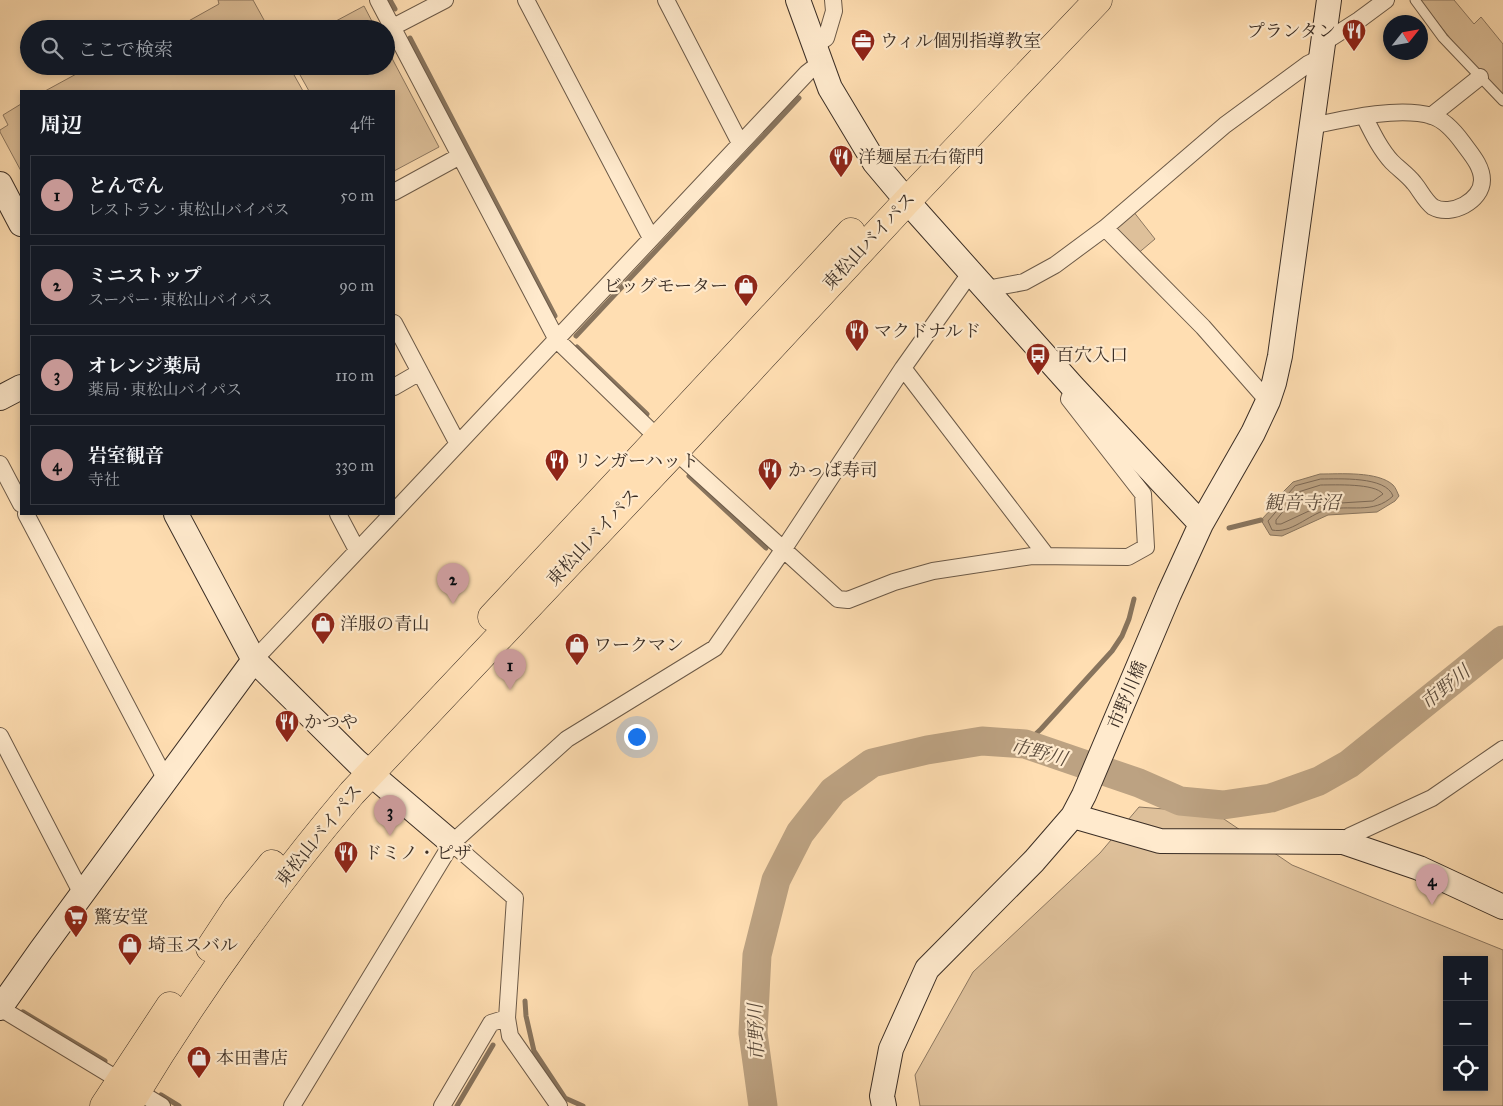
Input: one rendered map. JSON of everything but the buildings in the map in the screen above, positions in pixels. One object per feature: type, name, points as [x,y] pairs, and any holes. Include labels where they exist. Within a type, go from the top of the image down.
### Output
[{"type":"highway","name":"東松山バイパス","points":[[104,1106],[128,1093],[229,950],[320,830],[363,768],[900,194],[1074,0]]},
{"type":"highway","name":"東松山バイパス","points":[[900,194],[1098,0]]},
{"type":"street","points":[[378,0],[389,20]]},
{"type":"street","points":[[395,26],[445,0]]},
{"type":"street","points":[[526,0],[651,238]]},
{"type":"street","points":[[666,0],[740,143]]},
{"type":"street","points":[[798,0],[830,88],[875,163],[900,194],[1073,387],[1201,524]]},
{"type":"street","points":[[395,511],[807,72],[826,38],[834,11],[833,0]]},
{"type":"street","name":"市野川橋","points":[[884,1106],[882,1096],[891,1049],[928,969],[1034,861],[1074,816],[1201,524],[1253,434],[1268,401],[1280,356],[1329,0]]},
{"type":"street","points":[[978,281],[1024,282],[1055,264],[1105,228],[1225,125],[1308,64],[1386,0]]},
{"type":"street","points":[[395,31],[557,340],[666,444],[838,600],[848,600],[894,582],[933,571],[1032,556],[1128,556],[1146,547],[1143,494],[1069,398],[1073,387]]},
{"type":"street","points":[[1431,116],[1480,76]]},
{"type":"street","points":[[1311,126],[1364,116],[1386,113],[1431,116],[1441,120],[1451,128],[1479,166],[1482,182],[1478,192],[1463,207],[1443,210],[1435,208],[1429,203],[1414,182],[1382,150],[1364,116]]},
{"type":"street","points":[[395,191],[460,156]]},
{"type":"street","points":[[0,184],[20,222]]},
{"type":"street","points":[[1105,228],[1203,326],[1268,401]]},
{"type":"street","points":[[292,1106],[452,843],[567,739],[715,648],[783,550],[903,368],[978,281]]},
{"type":"street","points":[[395,325],[458,444]]},
{"type":"street","points":[[903,368],[1046,555]]},
{"type":"street","points":[[395,386],[420,372]]},
{"type":"street","points":[[0,398],[20,388]]},
{"type":"street","points":[[0,464],[20,502]]},
{"type":"street","points":[[27,515],[166,780]]},
{"type":"street","points":[[177,515],[254,660],[363,768],[515,898],[507,1018],[510,1036],[560,1106]]},
{"type":"street","points":[[339,515],[358,550]]},
{"type":"street","points":[[162,1106],[128,1093],[0,1008],[40,950],[254,660],[391,515]]},
{"type":"street","points":[[0,736],[82,894]]},
{"type":"street","points":[[1343,842],[1350,836],[1432,798],[1503,749]]},
{"type":"street","points":[[1074,816],[1160,841],[1343,842],[1419,868],[1500,902]]},
{"type":"street","points":[[442,1106],[491,1023],[507,1018]]},
{"type":"lane","points":[[1415,0],[1443,38],[1503,101]]},
{"type":"shaded area","points":[[218,0],[253,0],[264,20],[190,20],[219,4]]},
{"type":"shaded area","points":[[1420,0],[1454,0],[1474,24],[1481,17],[1503,44],[1503,95],[1453,42]]},
{"type":"shaded area","points":[[364,6],[371,20],[338,20]]},
{"type":"shaded area","points":[[395,64],[439,147],[395,170],[395,90],[308,90],[300,75],[395,75]]},
{"type":"shaded area","points":[[74,75],[294,75],[302,90],[47,90]]},
{"type":"shaded area","points":[[20,105],[20,169],[0,132],[0,130],[8,125],[3,115]]},
{"type":"shaded area","points":[[1133,211],[1155,239],[1136,255],[1115,232],[1115,225]]},
{"type":"shaded area","points":[[1139,807],[1215,813],[1292,865],[1503,950],[1503,1106],[920,1106],[915,1075],[973,972],[1100,853]]},
{"type":"water","name":"観音寺沼","points":[[1320,474],[1358,474],[1378,477],[1393,485],[1399,496],[1395,501],[1377,512],[1328,515],[1282,536],[1270,535],[1261,520],[1277,503],[1284,491],[1293,482]]},
{"type":"waterway","points":[[390,0],[395,9]]},
{"type":"waterway","points":[[410,38],[555,316]]},
{"type":"waterway","points":[[576,336],[799,98]]},
{"type":"waterway","points":[[577,347],[647,414]]},
{"type":"waterway","points":[[689,476],[766,548]]},
{"type":"waterway","points":[[1229,528],[1261,520]]},
{"type":"waterway","points":[[1025,744],[1112,651],[1122,636],[1134,599]]},
{"type":"waterway","name":"市野川","points":[[763,1106],[753,1033],[757,955],[776,880],[800,833],[833,791],[872,763],[927,750],[982,741],[1025,744],[1139,783],[1180,801],[1223,805],[1271,798],[1319,781],[1349,764],[1503,640]]},
{"type":"waterway","points":[[525,1001],[526,1016],[534,1051],[565,1098],[583,1106]]},
{"type":"waterway","points":[[23,1012],[105,1061]]},
{"type":"waterway","points":[[457,1106],[493,1045]]},
{"type":"waterway","points":[[161,1095],[179,1106]]},
{"type":"place","name":"プランタン","points":[[1354,52]]},
{"type":"place","name":"ウィル個別指導教室","points":[[863,62]]},
{"type":"place","name":"洋麺屋五右衛門","points":[[841,178]]},
{"type":"place","name":"ビッグモーター","points":[[746,307]]},
{"type":"place","name":"マクドナルド","points":[[857,352]]},
{"type":"place","name":"百穴入口","points":[[1038,376]]},
{"type":"place","name":"リンガーハット","points":[[557,482]]},
{"type":"place","name":"かっぱ寿司","points":[[770,491]]},
{"type":"place","name":"ミニストップ","points":[[453,604]]},
{"type":"place","name":"洋服の青山","points":[[323,645]]},
{"type":"place","name":"ワークマン","points":[[577,666]]},
{"type":"place","name":"とんでん","points":[[510,690]]},
{"type":"place","name":"かつや","points":[[287,743]]},
{"type":"place","name":"オレンジ薬局","points":[[390,836]]},
{"type":"place","name":"ドミノ・ピザ","points":[[346,874]]},
{"type":"place","name":"岩室観音","points":[[1432,905]]},
{"type":"place","name":"驚安堂","points":[[76,938]]},
{"type":"place","name":"埼玉スバル","points":[[130,966]]},
{"type":"place","name":"本田書店","points":[[199,1079]]}]
